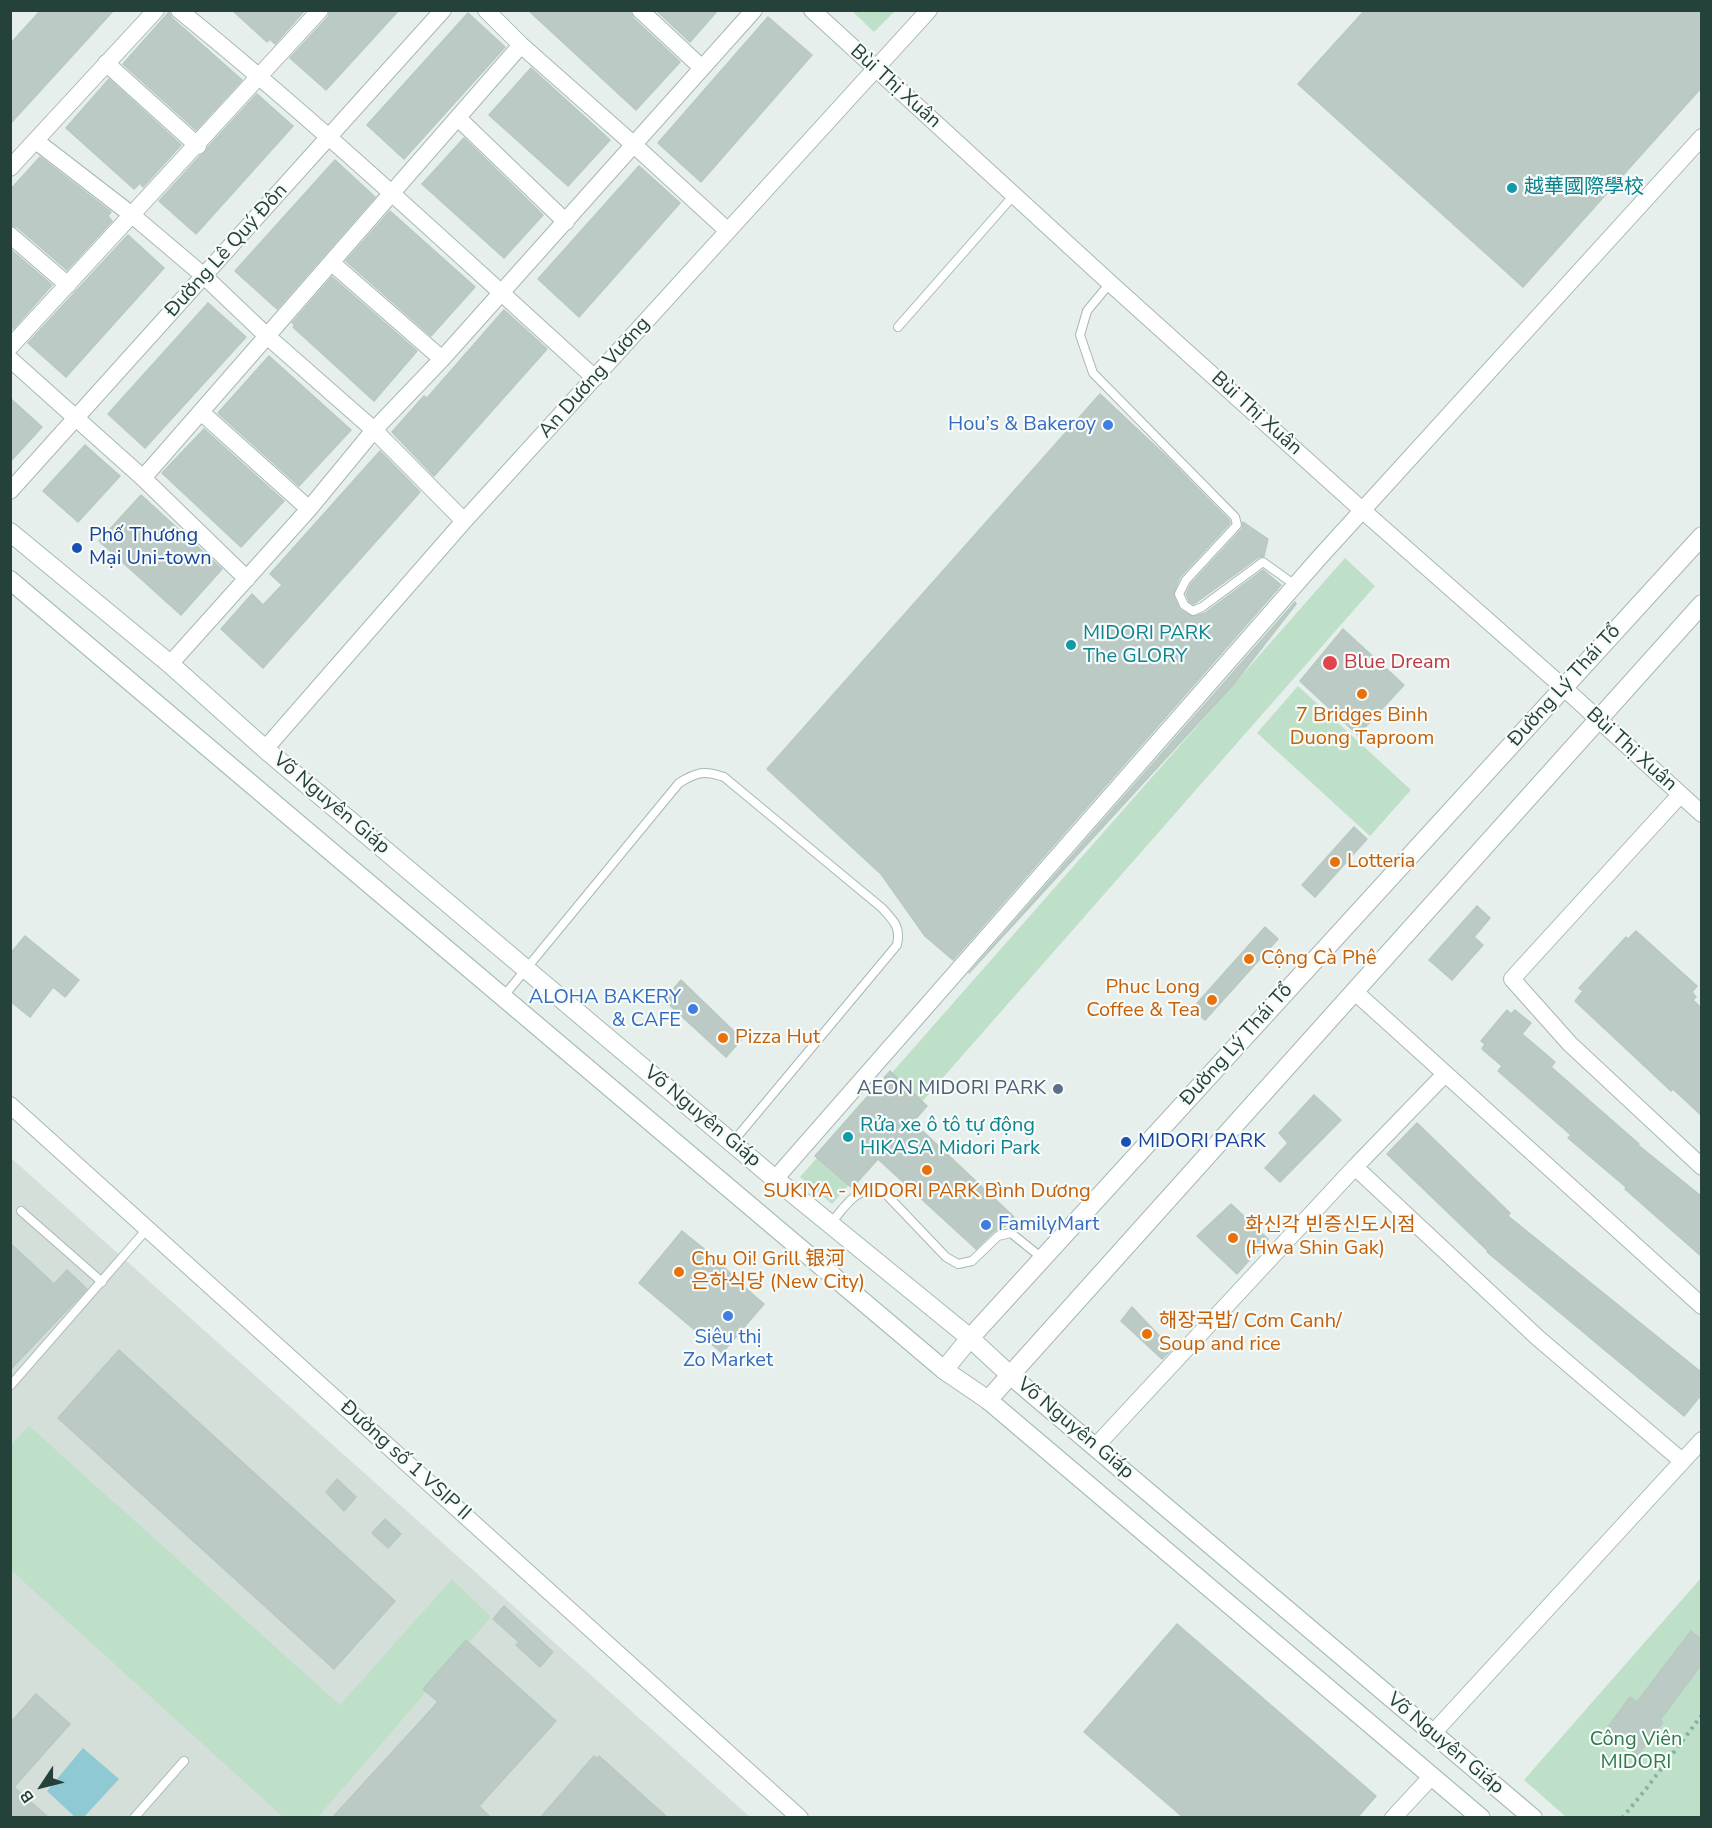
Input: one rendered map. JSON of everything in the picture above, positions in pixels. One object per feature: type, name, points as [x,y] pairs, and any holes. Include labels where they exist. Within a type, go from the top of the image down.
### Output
[{"type":"main road","name":"Võ Nguyên Giáp","points":[[10,532],[170,664],[265,748],[732,1143],[970,1338],[1010,1375],[1533,1818]]},
{"type":"main road","name":"Đường Lý Thái Tổ","points":[[944,1370],[970,1338],[1701,536]]},
{"type":"main road","name":"Võ Nguyên Giáp","points":[[10,580],[944,1370],[988,1400],[1481,1818]]},
{"type":"main road","points":[[988,1400],[1701,604]]},
{"type":"street","points":[[10,168],[156,10]]},
{"type":"street","points":[[179,10],[261,76],[329,136],[595,378]]},
{"type":"street","points":[[10,347],[198,146],[320,10]]},
{"type":"street","name":"Đường Lê Quý Đôn","points":[[10,491],[443,10]]},
{"type":"street","points":[[486,10],[521,45],[728,231]]},
{"type":"street","points":[[640,10],[702,68]]},
{"type":"street","points":[[170,664],[309,508],[374,430],[442,359],[566,222],[754,10]]},
{"type":"street","name":"Bùi Thị Xuân","points":[[812,10],[1362,510],[1563,687],[1701,814]]},
{"type":"street","name":"An Dương Vương","points":[[265,748],[464,521],[929,10]]},
{"type":"street","points":[[143,478],[521,45]]},
{"type":"street","points":[[106,63],[198,146]]},
{"type":"street","points":[[458,118],[566,222]]},
{"type":"street","points":[[775,1179],[1295,585],[1701,137]]},
{"type":"street","points":[[36,141],[132,215],[204,276],[267,336],[374,430],[464,521]]},
{"type":"street","points":[[10,235],[68,285]]},
{"type":"street","points":[[332,263],[442,359]]},
{"type":"street","points":[[10,359],[143,478],[247,579]]},
{"type":"street","points":[[201,412],[309,508]]},
{"type":"street","points":[[1680,795],[1512,979],[1570,1044],[1701,1167]]},
{"type":"street","points":[[1354,992],[1701,1306]]},
{"type":"street","points":[[1095,1447],[1355,1167],[1445,1074]]},
{"type":"street","name":"Đường số 1 VSIP II","points":[[10,1105],[800,1818]]},
{"type":"street","points":[[1355,1167],[1538,1338],[1682,1461]]},
{"type":"street","points":[[1433,1733],[1701,1440]]},
{"type":"street","points":[[1393,1818],[1432,1776]]},
{"type":"lane","points":[[898,327],[1014,195]]},
{"type":"lane","points":[[1110,282],[1087,311],[1080,335],[1093,373],[1235,517],[1237,525],[1186,580],[1179,594],[1184,605],[1193,611],[1202,607],[1263,562],[1295,585]]},
{"type":"lane","points":[[504,997],[679,783],[691,775],[707,771],[724,777],[873,901],[894,922],[900,933],[897,945],[732,1143]]},
{"type":"lane","points":[[830,1224],[860,1192],[871,1189],[883,1191],[946,1257],[958,1264],[972,1261],[998,1236],[1011,1233],[1043,1258]]},
{"type":"lane","points":[[21,1210],[102,1282]]},
{"type":"lane","points":[[10,1386],[147,1229]]},
{"type":"lane","points":[[134,1818],[184,1761]]},
{"type":"path","points":[[1622,1818],[1646,1790],[1701,1715]]},
{"type":"shaded area","points":[[11,1158],[750,1817],[11,1817]]},
{"type":"green space","points":[[852,11],[895,11],[874,32]]},
{"type":"green space","points":[[1345,558],[1375,586],[832,1204],[800,1177]]},
{"type":"green space","points":[[1298,686],[1411,790],[1370,836],[1257,733]]},
{"type":"green space","points":[[29,1426],[340,1705],[452,1579],[491,1617],[318,1817],[283,1817],[11,1570],[10,1446]]},
{"type":"green space","name":"Công Viên MIDORI","points":[[1701,1578],[1701,1817],[1566,1817],[1524,1780]]},
{"type":"water","points":[[83,1748],[119,1779],[84,1817],[75,1817],[47,1791]]},
{"type":"building","points":[[41,10],[114,10],[10,124],[10,44]]},
{"type":"building","points":[[232,10],[305,10],[275,44],[270,39],[267,42]]},
{"type":"building","points":[[330,10],[399,10],[326,90],[290,58],[328,17]]},
{"type":"building","points":[[528,10],[630,10],[633,18],[680,62],[636,110]]},
{"type":"building","points":[[656,10],[718,10],[690,42]]},
{"type":"building","name":"越華國際學校","points":[[1365,10],[1701,10],[1701,88],[1523,287],[1298,84]]},
{"type":"building","points":[[169,12],[172,18],[242,80],[196,130],[123,64]]},
{"type":"building","points":[[468,13],[505,47],[404,159],[367,125]]},
{"type":"building","points":[[768,17],[812,55],[701,182],[658,143]]},
{"type":"building","points":[[531,68],[610,140],[568,186],[489,115]]},
{"type":"building","points":[[109,79],[181,145],[143,187],[140,183],[134,189],[66,128]]},
{"type":"building","points":[[257,94],[293,126],[196,234],[159,201]]},
{"type":"building","points":[[464,138],[543,215],[504,258],[422,184]]},
{"type":"building","points":[[40,157],[111,212],[108,216],[112,221],[67,270],[17,227],[10,225],[10,190]]},
{"type":"building","points":[[335,160],[375,197],[277,309],[235,271]]},
{"type":"building","points":[[639,166],[680,203],[579,317],[538,279]]},
{"type":"building","points":[[390,211],[475,287],[431,336],[346,261]]},
{"type":"building","points":[[128,235],[164,268],[66,377],[28,343]]},
{"type":"building","points":[[10,249],[52,285],[13,329],[10,327]]},
{"type":"building","points":[[332,277],[417,351],[374,401],[293,327],[295,325],[292,323]]},
{"type":"building","points":[[208,303],[246,337],[145,448],[108,414]]},
{"type":"building","points":[[504,310],[547,349],[434,476],[392,432],[424,396],[427,398]]},
{"type":"building","points":[[269,356],[351,430],[299,486],[218,413]]},
{"type":"building","name":"MIDORI PARK The GLORY","points":[[1100,394],[1229,520],[1230,523],[1180,577],[1173,594],[1180,610],[1192,617],[1205,613],[1263,570],[1281,585],[953,960],[925,936],[881,874],[767,769]]},
{"type":"building","points":[[10,398],[42,427],[10,462]]},
{"type":"building","points":[[204,429],[284,501],[241,547],[162,473]]},
{"type":"building","points":[[85,445],[120,476],[78,522],[43,491]]},
{"type":"building","points":[[380,451],[420,492],[263,668],[221,629],[252,594],[263,605],[282,585],[270,574]]},
{"type":"building","points":[[141,495],[222,569],[181,615],[99,541]]},
{"type":"building","points":[[1243,522],[1268,539],[1264,556],[1259,557],[1194,604],[1189,601],[1186,594],[1191,584],[1242,529]]},
{"type":"building","points":[[1295,602],[1296,604],[1233,685],[969,973]]},
{"type":"building","name":"7 Bridges Binh Duong Taproom","points":[[1343,629],[1404,685],[1358,735],[1300,681]]},
{"type":"building","name":"Lotteria","points":[[1354,827],[1367,839],[1315,897],[1302,885]]},
{"type":"building","points":[[1477,906],[1490,918],[1474,937],[1483,945],[1452,980],[1429,960]]},
{"type":"building","name":"Cộng Cà Phê","points":[[1265,927],[1278,939],[1205,1020],[1192,1009]]},
{"type":"building","points":[[1636,931],[1697,986],[1692,992],[1696,997],[1693,1000],[1701,1008],[1701,1115],[1673,1089],[1671,1091],[1575,1001],[1583,991],[1579,988],[1626,937],[1628,939]]},
{"type":"building","points":[[25,936],[79,980],[65,997],[53,987],[30,1017],[10,1001],[10,954]]},
{"type":"building","name":"ALOHA BAKERY & CAFE","points":[[681,980],[742,1039],[726,1057],[664,1000]]},
{"type":"building","points":[[1507,1010],[1511,1014],[1515,1010],[1531,1023],[1522,1034],[1555,1062],[1551,1067],[1638,1145],[1701,1196],[1701,1256],[1625,1189],[1626,1187],[1568,1138],[1571,1135],[1498,1071],[1502,1066],[1482,1049],[1485,1044],[1481,1041]]},
{"type":"building","points":[[890,1071],[927,1106],[913,1122],[1014,1217],[1003,1228],[994,1231],[976,1249],[878,1159],[852,1188],[815,1156]]},
{"type":"building","points":[[1314,1095],[1341,1120],[1280,1182],[1265,1168],[1288,1143],[1279,1133]]},
{"type":"building","points":[[1417,1123],[1510,1213],[1508,1216],[1701,1372],[1701,1395],[1684,1416],[1487,1252],[1387,1154]]},
{"type":"building","points":[[1231,1204],[1268,1239],[1237,1274],[1197,1236]]},
{"type":"building","points":[[682,1231],[719,1261],[734,1278],[764,1304],[722,1353],[639,1283]]},
{"type":"building","points":[[10,1243],[54,1284],[67,1270],[87,1289],[10,1370]]},
{"type":"building","name":"해장국밥/ Cơm Canh/ Soup and rice","points":[[1132,1307],[1172,1349],[1162,1359],[1121,1321]]},
{"type":"building","points":[[119,1350],[395,1601],[334,1669],[58,1418]]},
{"type":"building","points":[[337,1479],[356,1497],[344,1511],[326,1492]]},
{"type":"building","points":[[385,1519],[401,1534],[388,1548],[372,1533]]},
{"type":"building","points":[[504,1606],[553,1652],[540,1667],[516,1645],[519,1642],[493,1619]]},
{"type":"building","points":[[1177,1624],[1376,1796],[1357,1818],[1184,1818],[1084,1732]]},
{"type":"building","points":[[1691,1631],[1701,1639],[1701,1665],[1660,1720],[1663,1722],[1638,1755],[1605,1731],[1630,1697],[1637,1702]]},
{"type":"building","points":[[466,1640],[556,1721],[479,1806],[491,1818],[332,1818],[438,1702],[423,1689]]},
{"type":"building","points":[[36,1694],[70,1724],[14,1787],[49,1818],[10,1818],[10,1723]]},
{"type":"building","points":[[594,1756],[597,1758],[599,1756],[668,1818],[540,1818]]},
{"type":"place","name":"越華國際學校","points":[[1512,188]]},
{"type":"place","name":"Hou’s & Bakeroy","points":[[1108,425]]},
{"type":"place","name":"Phố Thương Mại Uni-town","points":[[77,548]]},
{"type":"place","name":"MIDORI PARK The GLORY","points":[[1071,645]]},
{"type":"place","name":"Blue Dream","points":[[1330,663]]},
{"type":"place","name":"7 Bridges Binh Duong Taproom","points":[[1362,694]]},
{"type":"place","name":"Lotteria","points":[[1335,862]]},
{"type":"place","name":"Cộng Cà Phê","points":[[1249,959]]},
{"type":"place","name":"Phuc Long Coffee & Tea","points":[[1212,1000]]},
{"type":"place","name":"ALOHA BAKERY & CAFE","points":[[693,1009]]},
{"type":"place","name":"Pizza Hut","points":[[723,1038]]},
{"type":"place","name":"AEON MIDORI PARK","points":[[1058,1089]]},
{"type":"place","name":"Rửa xe ô tô tự động HIKASA Midori Park","points":[[848,1137]]},
{"type":"place","name":"MIDORI PARK","points":[[1126,1142]]},
{"type":"place","name":"SUKIYA - MIDORI PARK Bình Dương","points":[[927,1170]]},
{"type":"place","name":"FamilyMart","points":[[986,1225]]},
{"type":"place","name":"화신각 빈증신도시점 (Hwa Shin Gak)","points":[[1233,1238]]},
{"type":"place","name":"Chu Oi! Grill 银河 은하식당 (New City)","points":[[679,1272]]},
{"type":"place","name":"Siêu thị Zo Market","points":[[728,1316]]},
{"type":"place","name":"해장국밥/ Cơm Canh/ Soup and rice","points":[[1147,1334]]}]
